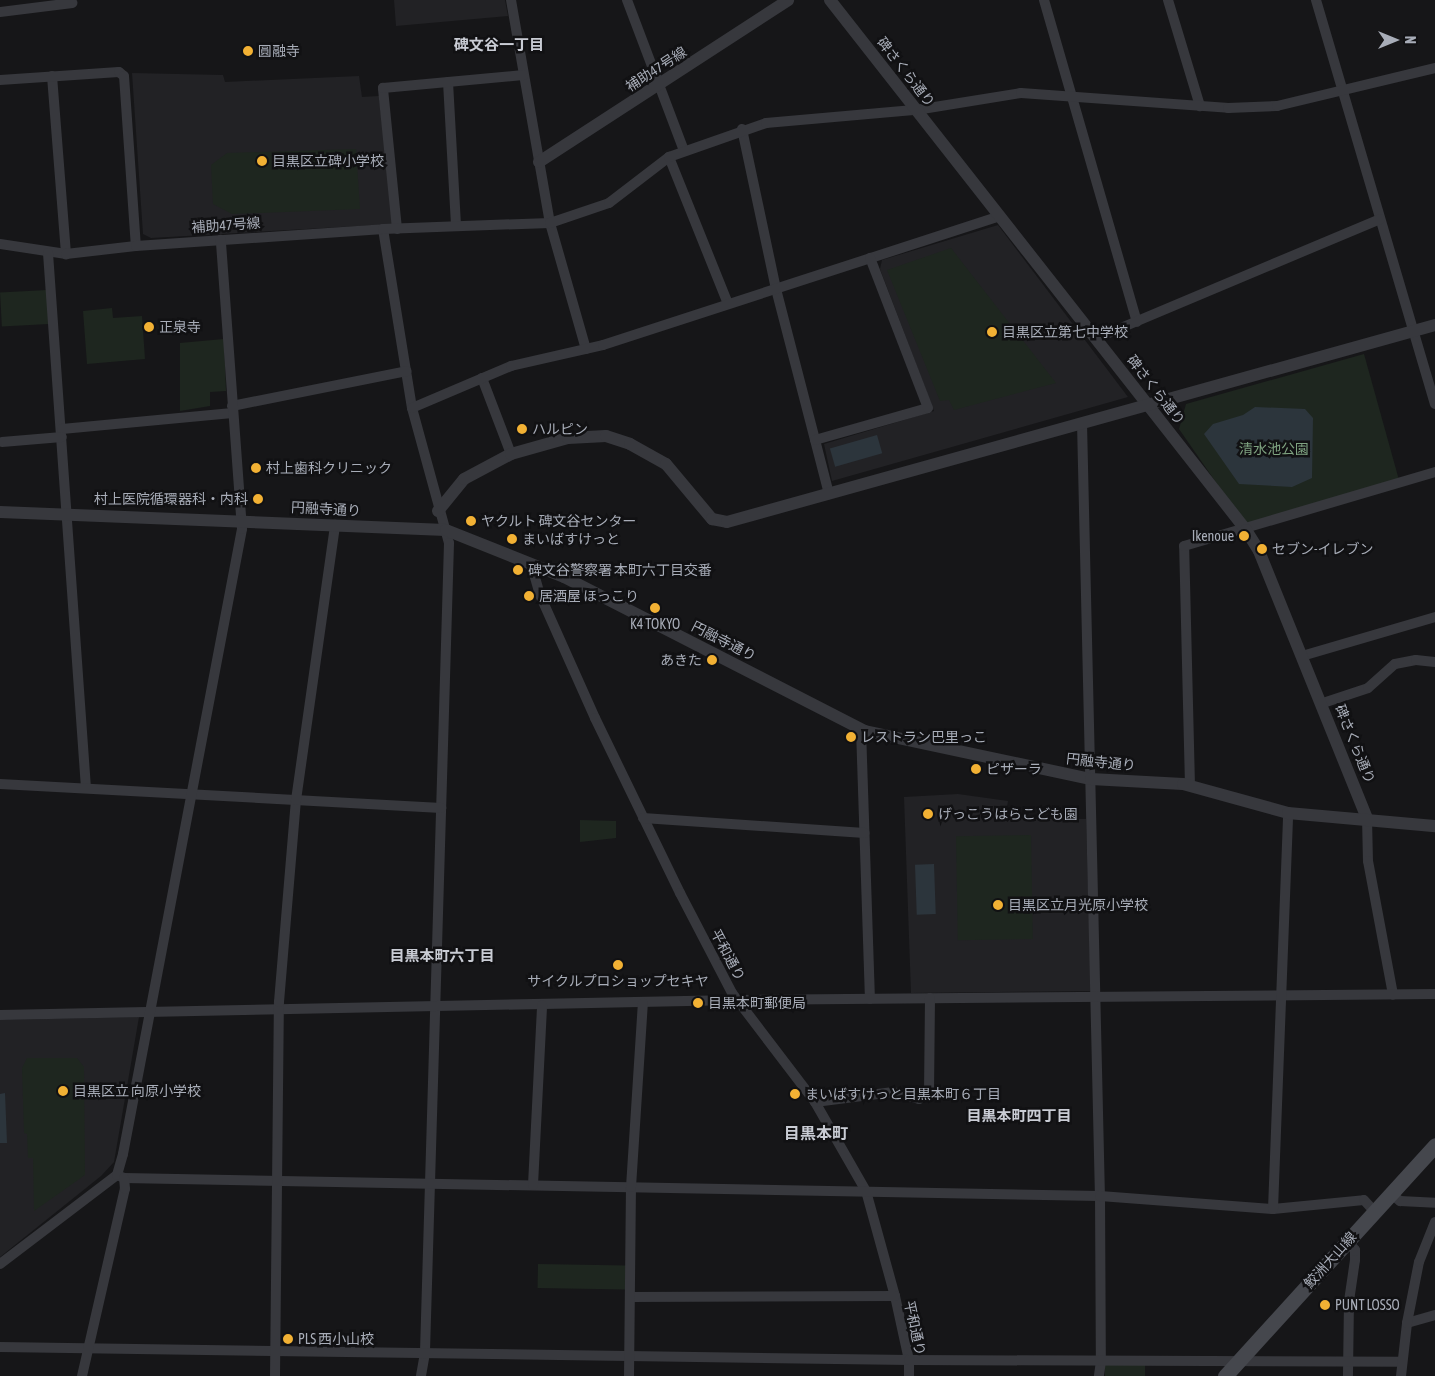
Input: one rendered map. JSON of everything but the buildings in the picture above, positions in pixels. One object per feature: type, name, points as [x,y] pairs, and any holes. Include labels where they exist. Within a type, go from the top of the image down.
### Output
[{"type":"main road","name":"鮫洲大山線","points":[[1225,1376],[1347,1241],[1369,1206],[1390,1193],[1435,1144]]},
{"type":"street","points":[[511,0],[550,223],[586,349]]},
{"type":"street","points":[[627,0],[658,86],[684,150]]},
{"type":"street","name":"補助47号線","points":[[539,162],[788,0]]},
{"type":"street","name":"碑さくら通り","points":[[830,0],[1246,530],[1258,551],[1322,703],[1367,818]]},
{"type":"street","points":[[1044,0],[1136,322]]},
{"type":"street","points":[[1168,0],[1200,106]]},
{"type":"street","points":[[1316,0],[1435,404]]},
{"type":"street","points":[[0,12],[72,3]]},
{"type":"street","name":"補助47号線","points":[[0,244],[66,254],[136,246],[383,229],[550,223],[609,203],[669,157],[684,150],[742,129],[766,123],[916,110],[1021,93],[1200,106],[1277,106],[1343,92],[1435,68]]},
{"type":"street","points":[[0,80],[119,72],[124,76],[136,246]]},
{"type":"street","points":[[397,229],[383,88],[523,75]]},
{"type":"street","points":[[52,76],[66,254]]},
{"type":"street","points":[[448,82],[456,226]]},
{"type":"street","points":[[742,129],[776,289],[829,494]]},
{"type":"street","points":[[669,157],[728,304]]},
{"type":"street","points":[[412,408],[511,366],[586,349],[999,216]]},
{"type":"street","points":[[1097,338],[1380,219]]},
{"type":"street","points":[[383,229],[412,408],[438,511],[449,543],[428,1184],[425,1353],[421,1376]]},
{"type":"street","points":[[82,1376],[124,1189],[120,1176],[148,1012],[192,795],[242,521],[232,410],[221,240]]},
{"type":"street","points":[[48,252],[86,788]]},
{"type":"street","points":[[816,440],[928,408],[870,258]]},
{"type":"street","points":[[438,511],[464,479],[511,454],[568,438],[606,436],[666,464],[712,519],[720,523],[1150,406],[1435,325]]},
{"type":"street","points":[[2,442],[232,410],[406,371]]},
{"type":"street","points":[[482,378],[511,454]]},
{"type":"street","points":[[1082,423],[1100,1196],[1101,1361],[1099,1376]]},
{"type":"street","points":[[1190,786],[1184,546],[1246,530],[1435,472]]},
{"type":"street","name":"円融寺通り","points":[[0,512],[446,530],[480,541],[532,567],[564,577],[861,729],[1091,779],[1190,786],[1288,813],[1367,818],[1435,826]]},
{"type":"street","points":[[275,1376],[277,1351],[279,1010],[296,800],[336,525]]},
{"type":"street","name":"平和通り","points":[[532,567],[550,617],[643,818],[736,1000],[815,1102],[866,1191],[895,1296],[909,1360],[909,1376]]},
{"type":"street","points":[[1302,656],[1435,617]]},
{"type":"street","points":[[1322,703],[1368,688],[1395,664],[1416,660],[1435,662]]},
{"type":"street","points":[[861,729],[870,999]]},
{"type":"street","points":[[0,784],[441,808]]},
{"type":"street","points":[[1273,1208],[1288,813]]},
{"type":"street","points":[[643,818],[864,832]]},
{"type":"street","points":[[1367,818],[1368,861],[1393,994]]},
{"type":"street","points":[[0,1015],[736,1000],[1435,994]]},
{"type":"street","points":[[815,1102],[893,1092],[919,1099],[929,1093],[930,998]]},
{"type":"street","points":[[629,1376],[631,1187],[643,1003]]},
{"type":"street","points":[[533,1186],[542,1005]]},
{"type":"street","points":[[0,1264],[120,1176],[277,1181],[1100,1196],[1273,1208],[1369,1206]]},
{"type":"street","points":[[1390,1193],[1400,1201],[1435,1203]]},
{"type":"street","points":[[1400,1376],[1407,1323],[1419,1262],[1435,1222]]},
{"type":"street","points":[[1347,1241],[1355,1250],[1349,1301],[1348,1376]]},
{"type":"street","points":[[630,1297],[895,1296]]},
{"type":"street","points":[[1407,1323],[1435,1315]]},
{"type":"street","points":[[0,1347],[909,1360],[1402,1362]]},
{"type":"shaded area","points":[[394,0],[505,0],[508,16],[396,26]]},
{"type":"shaded area","name":"目黒区立碑小学校","points":[[132,73],[223,75],[225,82],[359,76],[362,97],[379,96],[393,224],[151,238],[143,234]]},
{"type":"shaded area","name":"目黒区立第七中学校","points":[[998,225],[1128,397],[832,481],[824,444],[934,411],[880,269],[882,260]]},
{"type":"shaded area","points":[[1255,407],[1305,409],[1313,418],[1312,478],[1292,487],[1239,484],[1204,434],[1213,424],[1243,415]]},
{"type":"shaded area","points":[[877,435],[882,453],[835,467],[830,449]]},
{"type":"shaded area","name":"目黒区立月光原小学校","points":[[958,794],[1008,801],[1006,813],[1026,816],[1027,819],[1086,819],[1091,991],[911,993],[904,797]]},
{"type":"shaded area","points":[[934,864],[936,914],[917,915],[915,865]]},
{"type":"shaded area","name":"目黒区立 向原小学校","points":[[139,1017],[114,1162],[101,1176],[0,1257],[0,1020]]},
{"type":"shaded area","points":[[5,1093],[7,1143],[0,1143],[0,1094]]},
{"type":"green space","points":[[356,149],[360,209],[232,214],[213,204],[211,165],[227,153]]},
{"type":"green space","points":[[951,248],[1056,383],[954,410],[949,400],[940,401],[887,270]]},
{"type":"green space","points":[[47,290],[49,324],[2,326],[0,292]]},
{"type":"green space","points":[[112,308],[113,318],[142,316],[145,359],[87,364],[83,311]]},
{"type":"green space","points":[[224,339],[226,391],[210,392],[210,406],[180,411],[180,343]]},
{"type":"green space","name":"清水池公園","points":[[1364,354],[1399,480],[1247,527],[1179,429],[1186,404]]},
{"type":"green space","points":[[580,820],[616,821],[616,838],[580,842]]},
{"type":"green space","points":[[1031,835],[1033,939],[958,940],[956,836]]},
{"type":"green space","points":[[27,1058],[77,1058],[84,1067],[85,1175],[34,1211],[33,1158],[28,1158],[27,1134],[24,1133],[22,1068]]},
{"type":"green space","points":[[538,1264],[626,1266],[626,1290],[538,1288]]},
{"type":"green space","points":[[1105,1365],[1145,1365],[1145,1376],[1105,1376]]},
{"type":"place","name":"圓融寺","points":[[248,51]]},
{"type":"place","name":"目黒区立碑小学校","points":[[262,161]]},
{"type":"place","name":"正泉寺","points":[[149,327]]},
{"type":"place","name":"目黒区立第七中学校","points":[[992,332]]},
{"type":"place","name":"ハルピン","points":[[522,429]]},
{"type":"place","name":"村上歯科クリニック","points":[[256,468]]},
{"type":"place","name":"村上医院循環器科・内科","points":[[258,499]]},
{"type":"place","name":"ヤクルト 碑文谷センター","points":[[471,521]]},
{"type":"place","name":"Ikenoue","points":[[1244,536]]},
{"type":"place","name":"まいばすけっと","points":[[512,539]]},
{"type":"place","name":"セブン-イレブン","points":[[1262,549]]},
{"type":"place","name":"碑文谷警察署 本町六丁目交番","points":[[518,570]]},
{"type":"place","name":"居酒屋 ほっこり","points":[[529,596]]},
{"type":"place","name":"K4 TOKYO","points":[[655,608]]},
{"type":"place","name":"あきた","points":[[712,660]]},
{"type":"place","name":"レストラン巴里っこ","points":[[851,737]]},
{"type":"place","name":"ピザーラ","points":[[976,769]]},
{"type":"place","name":"げっこうはらこども園","points":[[928,814]]},
{"type":"place","name":"目黒区立月光原小学校","points":[[998,905]]},
{"type":"place","name":"サイクルプロショップセキヤ","points":[[618,965]]},
{"type":"place","name":"目黒本町郵便局","points":[[698,1003]]},
{"type":"place","name":"目黒区立 向原小学校","points":[[63,1091]]},
{"type":"place","name":"まいばすけっと目黒本町６丁目","points":[[795,1094]]},
{"type":"place","name":"PUNT LOSSO","points":[[1325,1305]]},
{"type":"place","name":"PLS 西小山校","points":[[288,1339]]},
{"type":"district","name":"碑文谷一丁目","points":[[499,45]]},
{"type":"district","name":"目黒本町六丁目","points":[[442,956]]},
{"type":"district","name":"目黒本町四丁目","points":[[1019,1116]]},
{"type":"district","name":"目黒本町","points":[[816,1133]]}]
